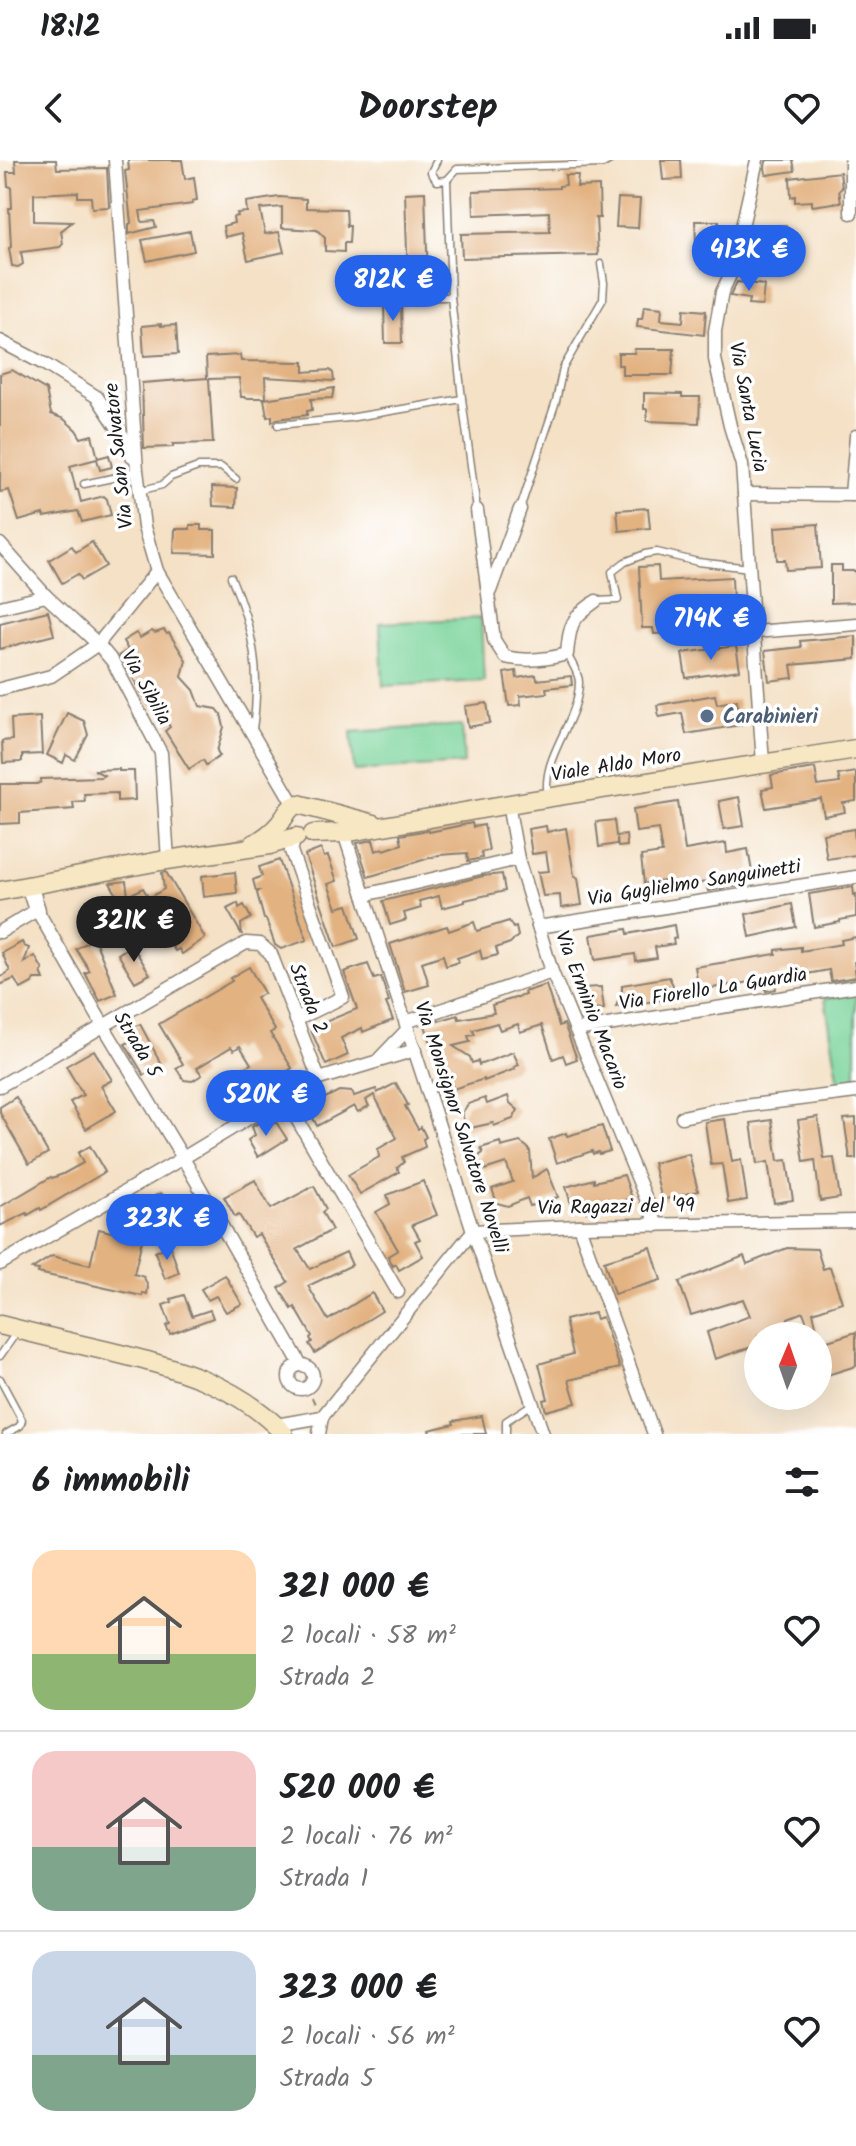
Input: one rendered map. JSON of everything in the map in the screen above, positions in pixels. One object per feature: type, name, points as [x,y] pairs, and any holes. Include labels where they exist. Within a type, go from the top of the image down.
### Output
[{"type":"main road","name":"Viale Aldo Moro","points":[[0,891],[270,845],[301,836],[344,833],[548,797],[856,749]]},
{"type":"main road","name":"Viale Aldo Moro","points":[[246,849],[267,837],[295,810],[384,826]]},
{"type":"main road","points":[[295,810],[316,813],[316,829],[301,836],[287,831],[295,810]]},
{"type":"main road","points":[[9,1327],[188,1372],[223,1388],[280,1430]]},
{"type":"street","name":"Via San Salvatore","points":[[115,160],[137,470],[144,527],[157,571],[295,810]]},
{"type":"street","name":"Via Santa Lucia","points":[[757,160],[732,271],[722,292],[715,331],[715,359],[742,465],[763,763]]},
{"type":"street","points":[[851,160],[851,213]]},
{"type":"street","points":[[0,341],[97,397],[127,442],[137,470]]},
{"type":"street","points":[[744,494],[854,495],[856,436]]},
{"type":"street","points":[[488,594],[520,509]]},
{"type":"street","points":[[477,510],[494,640],[505,657],[523,661],[567,654],[571,624],[578,614],[596,601]]},
{"type":"street","points":[[0,544],[46,596],[98,644],[157,571]]},
{"type":"street","points":[[0,607],[46,596]]},
{"type":"street","points":[[754,632],[856,624]]},
{"type":"street","name":"Via Sibilia","points":[[0,689],[51,676],[98,644],[113,662],[161,753],[168,860]]},
{"type":"street","name":"Via Erminio Macario","points":[[508,804],[518,859],[552,972],[657,1225]]},
{"type":"street","name":"Via Monsignor Salvatore Novelli","points":[[344,833],[473,1231],[543,1434]]},
{"type":"street","points":[[296,1020],[343,997],[291,851],[301,836]]},
{"type":"street","points":[[364,895],[518,859]]},
{"type":"street","name":"Via Guglielmo Sanguinetti","points":[[538,927],[856,877]]},
{"type":"street","points":[[0,932],[37,910],[29,885]]},
{"type":"street","name":"Strada 5","points":[[37,910],[301,1365],[313,1374],[312,1382],[307,1387]]},
{"type":"street","name":"Strada 2","points":[[0,1086],[246,943],[260,944],[271,954],[319,1079]]},
{"type":"street","points":[[377,1061],[407,1025],[552,972]]},
{"type":"street","name":"Via Fiorello La Guardia","points":[[576,1030],[856,986]]},
{"type":"street","points":[[0,1264],[284,1097],[319,1079],[415,1050]]},
{"type":"street","points":[[682,1117],[720,1109],[856,1092]]},
{"type":"street","points":[[284,1097],[398,1292]]},
{"type":"street","name":"Via Ragazzi del '99","points":[[473,1231],[856,1221]]},
{"type":"street","points":[[579,1226],[654,1434]]},
{"type":"street","points":[[319,1434],[323,1415],[473,1231]]},
{"type":"street","points":[[280,1430],[323,1415]]},
{"type":"lane","points":[[437,160],[431,172],[437,181],[447,180],[457,169],[603,164],[610,160]]},
{"type":"lane","points":[[447,180],[451,297],[477,510]]},
{"type":"lane","points":[[520,509],[556,401],[563,368],[603,299],[601,264]]},
{"type":"lane","points":[[363,297],[451,297]]},
{"type":"lane","points":[[278,425],[349,418],[462,399]]},
{"type":"lane","points":[[139,491],[162,485],[171,477],[198,467],[221,467],[236,479]]},
{"type":"lane","points":[[84,484],[137,470]]},
{"type":"lane","points":[[596,601],[618,600],[612,572],[625,562],[645,554],[657,552],[698,562],[750,568]]},
{"type":"lane","points":[[231,577],[244,607],[257,664],[258,689],[252,735]]},
{"type":"lane","points":[[548,797],[545,783],[548,769],[575,705],[580,679],[567,654]]},
{"type":"lane","points":[[0,1356],[9,1327]]},
{"type":"lane","points":[[0,1379],[22,1420],[20,1426],[6,1434]]},
{"type":"lane","points":[[506,1434],[506,1421],[534,1403]]},
{"type":"path","points":[[307,1387],[323,1415]]},
{"type":"green space","points":[[481,618],[484,681],[383,686],[380,623]]},
{"type":"green space","points":[[462,725],[464,764],[354,771],[351,732]]},
{"type":"green space","points":[[856,993],[856,1087],[840,1090],[825,998]]},
{"type":"building","points":[[15,160],[56,160],[57,169],[107,168],[109,207],[92,208],[91,197],[78,197],[78,192],[34,194],[34,221],[72,222],[61,231],[63,244],[60,247],[21,252],[23,264],[18,267],[12,266],[9,248],[9,208],[12,208],[7,172],[16,172]]},
{"type":"building","points":[[128,160],[182,160],[185,179],[194,177],[197,200],[192,201],[193,204],[140,211],[142,222],[154,221],[156,227],[129,234],[131,223],[125,171],[129,170]]},
{"type":"building","points":[[661,160],[681,160],[682,179],[663,180]]},
{"type":"building","points":[[768,160],[793,160],[795,171],[766,175]]},
{"type":"building","points":[[840,172],[841,202],[812,206],[812,201],[795,202],[795,196],[791,197],[790,178]]},
{"type":"building","points":[[565,175],[578,175],[577,187],[599,186],[600,218],[596,218],[598,255],[462,258],[461,234],[550,232],[549,212],[474,215],[473,191],[559,188],[566,185]]},
{"type":"building","points":[[425,192],[428,280],[408,280],[405,193]]},
{"type":"building","points":[[279,197],[306,199],[306,208],[346,209],[347,226],[350,226],[349,243],[344,243],[344,252],[325,251],[325,238],[317,230],[282,228],[282,207],[260,209],[265,234],[279,232],[284,252],[248,260],[242,233],[225,237],[223,226],[234,223],[233,217],[238,216],[237,213],[247,212],[246,202]]},
{"type":"building","points":[[618,198],[640,199],[638,228],[616,227]]},
{"type":"building","points":[[695,221],[719,221],[720,240],[696,241]]},
{"type":"building","points":[[786,225],[788,248],[757,249],[756,243],[751,243],[751,228]]},
{"type":"building","points":[[190,231],[194,251],[147,261],[142,240]]},
{"type":"building","points":[[737,282],[764,285],[762,306],[748,305],[749,299],[730,296]]},
{"type":"building","points":[[384,303],[401,303],[402,343],[385,343]]},
{"type":"building","points":[[644,306],[662,308],[661,320],[683,322],[684,309],[706,311],[704,335],[637,327]]},
{"type":"building","points":[[176,325],[178,354],[144,356],[142,326]]},
{"type":"building","points":[[634,349],[674,349],[672,375],[622,375],[618,353],[635,353]]},
{"type":"building","points":[[240,355],[241,361],[304,362],[304,372],[330,370],[334,381],[265,377],[266,398],[245,398],[241,397],[239,378],[209,379],[213,443],[144,448],[142,383],[207,378],[206,357]]},
{"type":"building","points":[[12,370],[46,390],[51,414],[64,419],[81,438],[92,435],[98,458],[109,455],[112,467],[100,470],[97,459],[70,466],[81,502],[104,496],[111,515],[82,522],[78,511],[44,517],[43,514],[19,521],[9,490],[0,492],[0,374]]},
{"type":"building","points":[[334,388],[332,398],[311,399],[312,410],[307,411],[307,415],[272,422],[272,416],[267,417],[264,399]]},
{"type":"building","points":[[644,393],[700,397],[699,423],[647,421]]},
{"type":"building","points":[[212,487],[237,488],[236,507],[213,506]]},
{"type":"building","points":[[648,508],[650,528],[619,531],[617,510]]},
{"type":"building","points":[[818,524],[821,568],[786,570],[785,560],[777,560],[775,527]]},
{"type":"building","points":[[190,525],[201,525],[201,530],[215,530],[215,554],[174,553],[175,529],[190,529]]},
{"type":"building","points":[[92,542],[106,566],[82,580],[78,574],[62,583],[49,560],[72,546],[76,552]]},
{"type":"building","points":[[831,565],[842,565],[842,571],[856,571],[856,602],[831,603]]},
{"type":"building","points":[[658,566],[659,581],[732,577],[734,629],[654,634],[653,628],[642,628],[639,567]]},
{"type":"building","points":[[48,611],[54,635],[0,649],[0,623]]},
{"type":"building","points":[[164,630],[186,660],[182,677],[194,690],[200,706],[217,709],[221,714],[224,727],[217,751],[220,756],[206,765],[203,760],[189,769],[165,731],[170,727],[158,706],[152,710],[119,655],[128,650],[123,641],[136,633],[140,638],[152,631]]},
{"type":"building","points":[[856,636],[856,659],[791,665],[793,678],[769,681],[765,651],[801,647],[800,641]]},
{"type":"building","points":[[736,646],[740,670],[686,678],[682,653]]},
{"type":"building","points":[[516,671],[517,678],[536,675],[537,680],[571,676],[572,685],[546,688],[547,693],[520,696],[521,705],[509,706],[504,673]]},
{"type":"building","points":[[715,695],[717,704],[737,700],[741,725],[686,734],[682,713],[659,717],[657,705]]},
{"type":"building","points":[[487,703],[490,723],[468,727],[465,706]]},
{"type":"building","points":[[67,713],[84,721],[88,735],[75,760],[66,755],[63,763],[47,755]]},
{"type":"building","points":[[40,717],[42,754],[22,755],[20,762],[3,763],[2,741],[12,740],[11,719]]},
{"type":"building","points":[[815,768],[818,786],[840,783],[838,775],[856,772],[856,801],[843,803],[845,812],[824,816],[821,799],[766,808],[762,789],[773,787],[771,775]]},
{"type":"building","points":[[94,770],[134,771],[135,800],[117,801],[117,793],[84,794],[85,801],[73,802],[74,809],[20,813],[20,823],[0,824],[0,784],[37,784],[41,779],[101,777],[104,775]]},
{"type":"building","points":[[739,797],[744,826],[724,829],[719,801]]},
{"type":"building","points":[[678,802],[685,850],[726,843],[727,853],[748,849],[752,872],[736,875],[739,886],[708,891],[706,882],[667,889],[666,881],[644,884],[641,856],[662,853],[658,829],[636,832],[633,809]]},
{"type":"building","points":[[614,820],[616,836],[626,835],[627,846],[618,847],[617,838],[617,844],[599,847],[596,822]]},
{"type":"building","points":[[472,823],[473,827],[484,825],[489,850],[481,852],[482,858],[468,861],[467,853],[439,855],[368,877],[357,843],[373,840],[376,851],[384,850],[402,844],[400,835]]},
{"type":"building","points":[[546,826],[547,832],[566,828],[582,905],[561,908],[560,895],[543,896],[538,872],[549,871],[546,852],[532,854],[528,829]]},
{"type":"building","points":[[854,829],[856,855],[827,859],[823,834]]},
{"type":"building","points":[[321,849],[324,857],[328,856],[337,881],[328,884],[337,908],[348,905],[359,939],[336,947],[305,855]]},
{"type":"building","points":[[279,860],[307,940],[281,949],[275,945],[264,919],[259,891],[256,891],[253,880],[262,876],[259,867]]},
{"type":"building","points":[[166,872],[205,938],[182,954],[179,949],[175,951],[154,908],[132,921],[110,883],[126,881],[128,896],[143,888],[149,898],[164,889],[162,873]]},
{"type":"building","points":[[235,872],[237,893],[204,897],[202,876]]},
{"type":"building","points":[[502,874],[505,891],[442,908],[439,896],[419,901],[421,908],[404,913],[406,920],[390,925],[383,901]]},
{"type":"building","points":[[853,887],[856,917],[814,927],[809,894]]},
{"type":"building","points":[[238,903],[239,908],[244,905],[251,918],[241,924],[242,935],[227,909]]},
{"type":"building","points":[[792,904],[796,927],[750,937],[746,914]]},
{"type":"building","points":[[509,921],[513,928],[516,927],[518,936],[496,948],[498,955],[482,959],[480,950],[457,958],[458,962],[446,966],[443,955],[422,962],[429,985],[405,992],[390,944],[447,926],[449,931],[474,922],[477,931]]},
{"type":"building","points":[[674,925],[674,944],[655,947],[657,958],[636,961],[635,954],[595,960],[591,935],[627,929],[628,934]]},
{"type":"building","points":[[856,937],[856,977],[831,981],[829,970],[801,975],[800,971],[779,974],[780,978],[775,979],[776,989],[766,991],[764,980],[699,990],[695,967],[776,954],[776,950],[801,947],[801,951],[842,944],[841,940]]},
{"type":"building","points":[[94,938],[117,994],[100,1001],[85,973],[90,971],[76,949]]},
{"type":"building","points":[[22,942],[29,948],[24,963],[35,956],[44,979],[34,979],[21,989],[14,979],[0,985],[0,978],[10,971],[2,953]]},
{"type":"building","points":[[132,945],[150,974],[135,982],[118,954]]},
{"type":"building","points":[[368,964],[374,979],[381,977],[393,1020],[363,1032],[362,1028],[341,1038],[348,1055],[326,1065],[310,1028],[357,1009],[344,972]]},
{"type":"building","points":[[249,967],[264,993],[256,998],[275,1030],[270,1033],[292,1068],[265,1088],[232,1103],[217,1084],[251,1064],[240,1046],[234,1050],[231,1047],[197,1068],[202,1075],[192,1081],[184,1080],[176,1068],[183,1064],[159,1024],[232,981],[230,978]]},
{"type":"building","points":[[669,977],[675,998],[616,1007],[622,985]]},
{"type":"building","points":[[546,985],[559,1026],[564,1024],[577,1059],[566,1063],[563,1055],[553,1059],[542,1025],[520,1032],[518,1024],[500,1030],[497,1023],[473,1030],[475,1035],[468,1036],[470,1042],[453,1046],[470,1057],[472,1063],[478,1061],[479,1065],[513,1052],[519,1065],[484,1081],[453,1089],[440,1047],[433,1050],[425,1025],[458,1015],[459,1019],[494,1013],[492,1005]]},
{"type":"building","points":[[601,987],[604,1009],[583,1011],[581,988]]},
{"type":"building","points":[[140,1024],[162,1065],[144,1075],[125,1044],[136,1038],[131,1029]]},
{"type":"building","points":[[94,1050],[112,1080],[101,1086],[116,1111],[86,1129],[70,1102],[83,1095],[66,1066]]},
{"type":"building","points":[[396,1083],[408,1105],[405,1106],[426,1137],[423,1139],[425,1147],[402,1157],[404,1162],[397,1168],[399,1172],[360,1194],[348,1175],[379,1157],[378,1149],[397,1138],[374,1095],[366,1100],[369,1106],[358,1112],[354,1106],[317,1126],[309,1110],[313,1104],[339,1091],[352,1092],[354,1096],[376,1089],[377,1093]]},
{"type":"building","points":[[508,1096],[510,1103],[518,1110],[513,1119],[494,1126],[493,1123],[466,1129],[462,1113],[468,1104],[485,1098],[487,1104]]},
{"type":"building","points":[[16,1097],[48,1153],[29,1164],[0,1113],[0,1107]]},
{"type":"building","points":[[818,1117],[824,1159],[834,1158],[840,1198],[820,1201],[815,1160],[804,1162],[798,1120]]},
{"type":"building","points":[[856,1118],[856,1159],[850,1159],[844,1119]]},
{"type":"building","points":[[725,1119],[732,1162],[741,1160],[747,1200],[728,1203],[722,1164],[711,1165],[705,1122]]},
{"type":"building","points":[[263,1120],[268,1127],[276,1122],[287,1139],[258,1157],[248,1140],[255,1135],[252,1127]]},
{"type":"building","points":[[772,1120],[778,1161],[787,1160],[793,1200],[774,1203],[768,1162],[757,1164],[751,1123]]},
{"type":"building","points":[[602,1126],[610,1151],[593,1154],[592,1151],[557,1163],[549,1139]]},
{"type":"building","points":[[500,1142],[501,1147],[520,1142],[527,1147],[532,1178],[547,1169],[558,1197],[530,1206],[527,1198],[508,1206],[497,1203],[492,1189],[513,1182],[506,1163],[484,1170],[479,1156],[483,1153],[481,1148]]},
{"type":"building","points":[[90,1146],[105,1172],[41,1210],[0,1226],[0,1207],[51,1177],[83,1163],[78,1153]]},
{"type":"building","points":[[689,1154],[698,1191],[662,1200],[653,1163]]},
{"type":"building","points":[[624,1175],[632,1198],[586,1212],[585,1204],[572,1208],[566,1187]]},
{"type":"building","points":[[255,1180],[271,1209],[314,1186],[326,1209],[322,1212],[332,1230],[297,1249],[310,1269],[346,1252],[352,1265],[308,1286],[328,1320],[372,1293],[382,1311],[315,1353],[309,1344],[312,1336],[295,1307],[292,1309],[279,1288],[288,1282],[259,1234],[253,1237],[239,1215],[235,1217],[224,1197]]},
{"type":"building","points":[[423,1181],[437,1215],[412,1225],[420,1239],[415,1241],[423,1256],[399,1270],[388,1256],[398,1250],[376,1212],[390,1204],[387,1195]]},
{"type":"building","points":[[160,1193],[172,1212],[166,1221],[155,1228],[141,1204]]},
{"type":"building","points":[[99,1229],[142,1240],[134,1274],[144,1277],[147,1294],[143,1293],[142,1296],[38,1273],[39,1270],[32,1269],[52,1256],[90,1265]]},
{"type":"building","points":[[170,1245],[179,1273],[165,1279],[155,1252]]},
{"type":"building","points":[[651,1247],[661,1280],[614,1294],[604,1261]]},
{"type":"building","points":[[787,1248],[817,1249],[823,1269],[830,1267],[842,1302],[813,1312],[815,1322],[807,1322],[803,1312],[788,1318],[787,1322],[744,1322],[744,1350],[715,1359],[707,1332],[750,1316],[743,1299],[691,1315],[679,1282],[744,1256],[747,1264]]},
{"type":"building","points":[[225,1275],[242,1304],[226,1312],[216,1296],[208,1300],[201,1289]]},
{"type":"building","points":[[184,1295],[192,1316],[210,1310],[213,1318],[170,1334],[163,1305]]},
{"type":"building","points":[[594,1313],[596,1319],[602,1317],[620,1368],[569,1380],[576,1403],[546,1411],[543,1400],[548,1399],[539,1364],[573,1354],[565,1320]]},
{"type":"building","points":[[856,1332],[856,1366],[832,1374],[832,1340]]},
{"type":"building","points":[[482,1416],[486,1434],[430,1434],[429,1430],[454,1424],[453,1421]]},
{"type":"place","name":"Carabinieri","points":[[707,716]]}]
